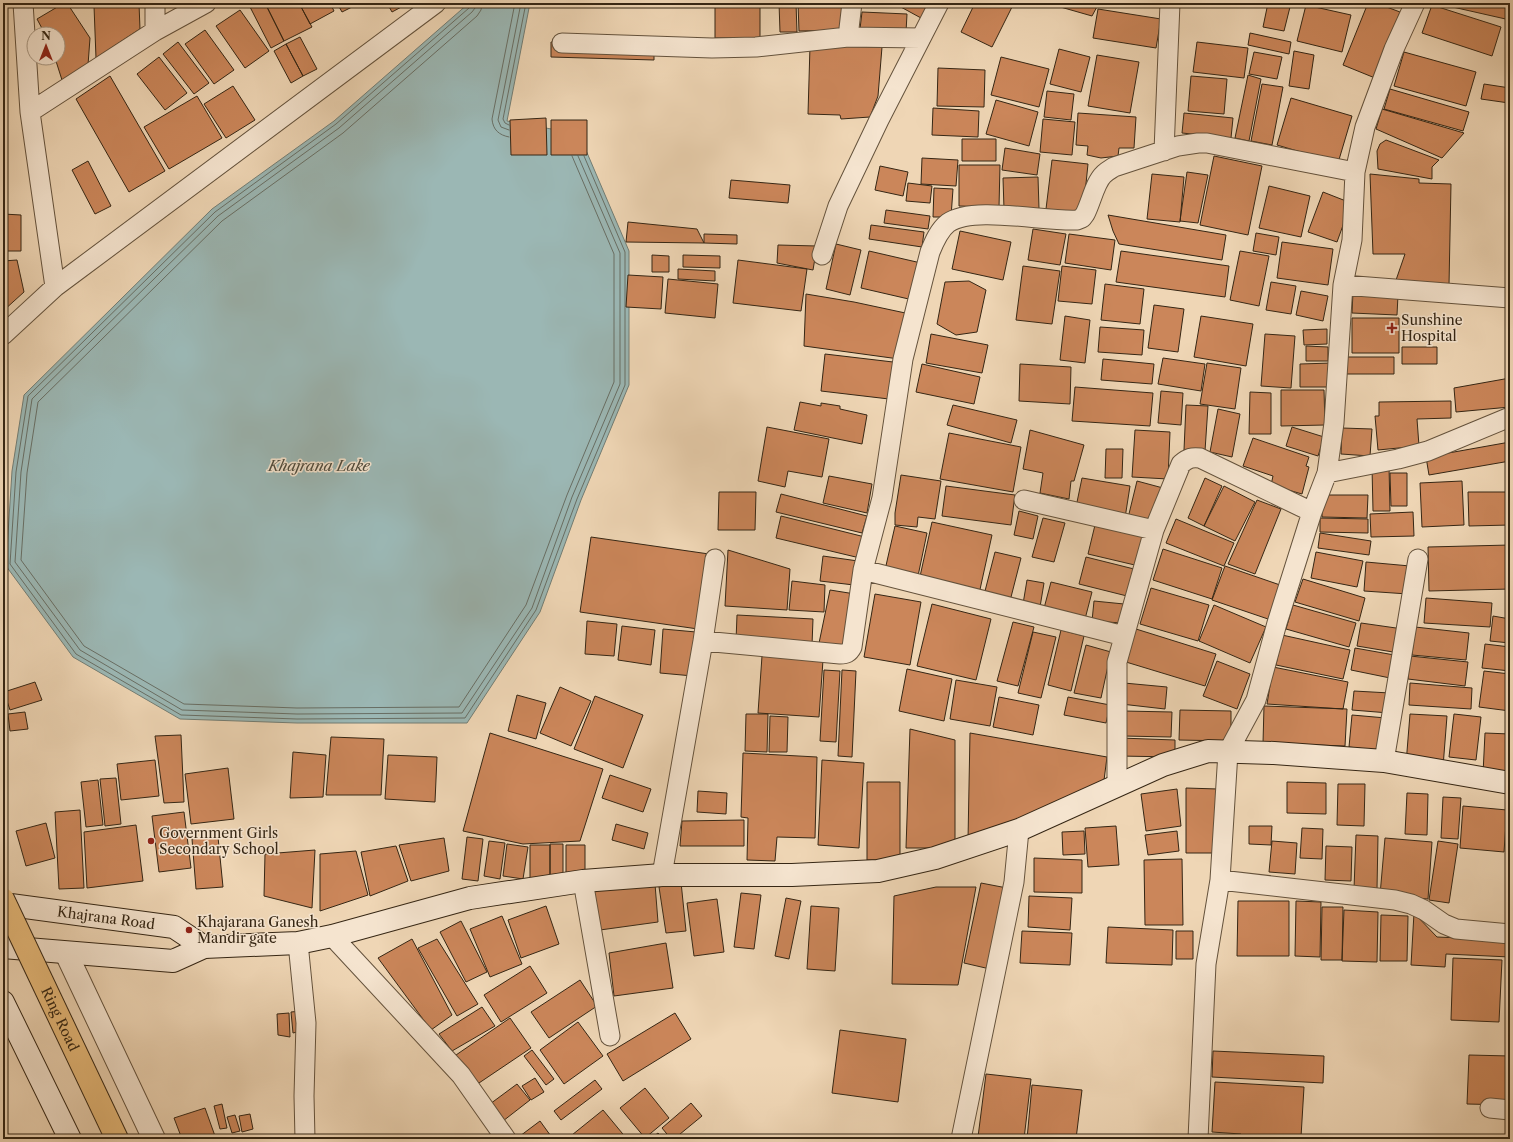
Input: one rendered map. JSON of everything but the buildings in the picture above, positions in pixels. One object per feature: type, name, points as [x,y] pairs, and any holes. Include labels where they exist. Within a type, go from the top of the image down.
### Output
[{"type":"main road","points":[[3,947],[173,962],[204,947],[298,942],[332,936],[470,898],[583,881],[662,875],[792,875],[878,871],[935,858],[1019,830],[1163,765],[1208,751],[1274,753],[1384,761],[1510,783]]},
{"type":"main road","name":"Ring Road","points":[[3,899],[117,1139]]},
{"type":"main road","name":"Khajrana Road","points":[[3,904],[174,927],[204,947]]},
{"type":"main road","points":[[66,953],[154,1139]]},
{"type":"main road","points":[[3,1002],[70,1139]]},
{"type":"street","points":[[24,3],[30,112],[55,287]]},
{"type":"street","points":[[155,3],[155,31]]},
{"type":"street","points":[[30,112],[155,31],[206,3]]},
{"type":"street","points":[[3,335],[55,287],[436,3]]},
{"type":"street","points":[[848,37],[852,3]]},
{"type":"street","points":[[822,255],[838,206],[879,120],[939,3]]},
{"type":"street","points":[[1164,151],[1170,3]]},
{"type":"street","points":[[1198,1139],[1206,964],[1220,880],[1228,752],[1256,700],[1277,623],[1312,512],[1327,473],[1334,423],[1343,285],[1352,240],[1355,172],[1365,127],[1394,49],[1415,3]]},
{"type":"street","points":[[562,43],[712,48],[756,47],[848,37],[921,38]]},
{"type":"street","points":[[703,641],[840,654],[849,653],[852,647],[863,570],[882,498],[903,359],[930,252],[937,236],[948,224],[962,217],[985,215],[1077,220],[1086,214],[1102,175],[1114,167],[1188,144],[1207,143],[1355,172]]},
{"type":"street","points":[[1343,285],[1510,298]]},
{"type":"street","points":[[1327,473],[1398,459],[1428,451],[1510,417]]},
{"type":"street","points":[[1117,785],[1117,662],[1154,530],[1181,464],[1187,459],[1200,458],[1312,512]]},
{"type":"street","points":[[1024,500],[1154,530]]},
{"type":"street","points":[[662,875],[703,641],[715,559]]},
{"type":"street","points":[[1384,761],[1418,559]]},
{"type":"street","points":[[863,570],[1124,636]]},
{"type":"street","points":[[961,1139],[1014,882],[1019,830]]},
{"type":"street","points":[[1220,880],[1394,900],[1411,904],[1424,910],[1444,924],[1456,929],[1510,934]]},
{"type":"street","points":[[583,881],[610,1036]]},
{"type":"street","points":[[332,936],[461,1075],[506,1139]]},
{"type":"street","points":[[298,942],[306,1023],[304,1096],[305,1139]]},
{"type":"street","points":[[1490,1108],[1510,1110]]},
{"type":"water","name":"Khajrana Lake","points":[[469,3],[530,3],[507,121],[579,134],[629,251],[629,385],[581,500],[540,612],[467,723],[297,723],[180,719],[73,657],[6,566],[12,471],[24,395],[212,209],[334,121]]},
{"type":"place","name":"Sunshine Hospital","points":[[1392,328]]},
{"type":"place","name":"Government Girls Secondary School","points":[[151,841]]},
{"type":"place","name":"Khajarana Ganesh Mandir gate","points":[[189,930]]}]
